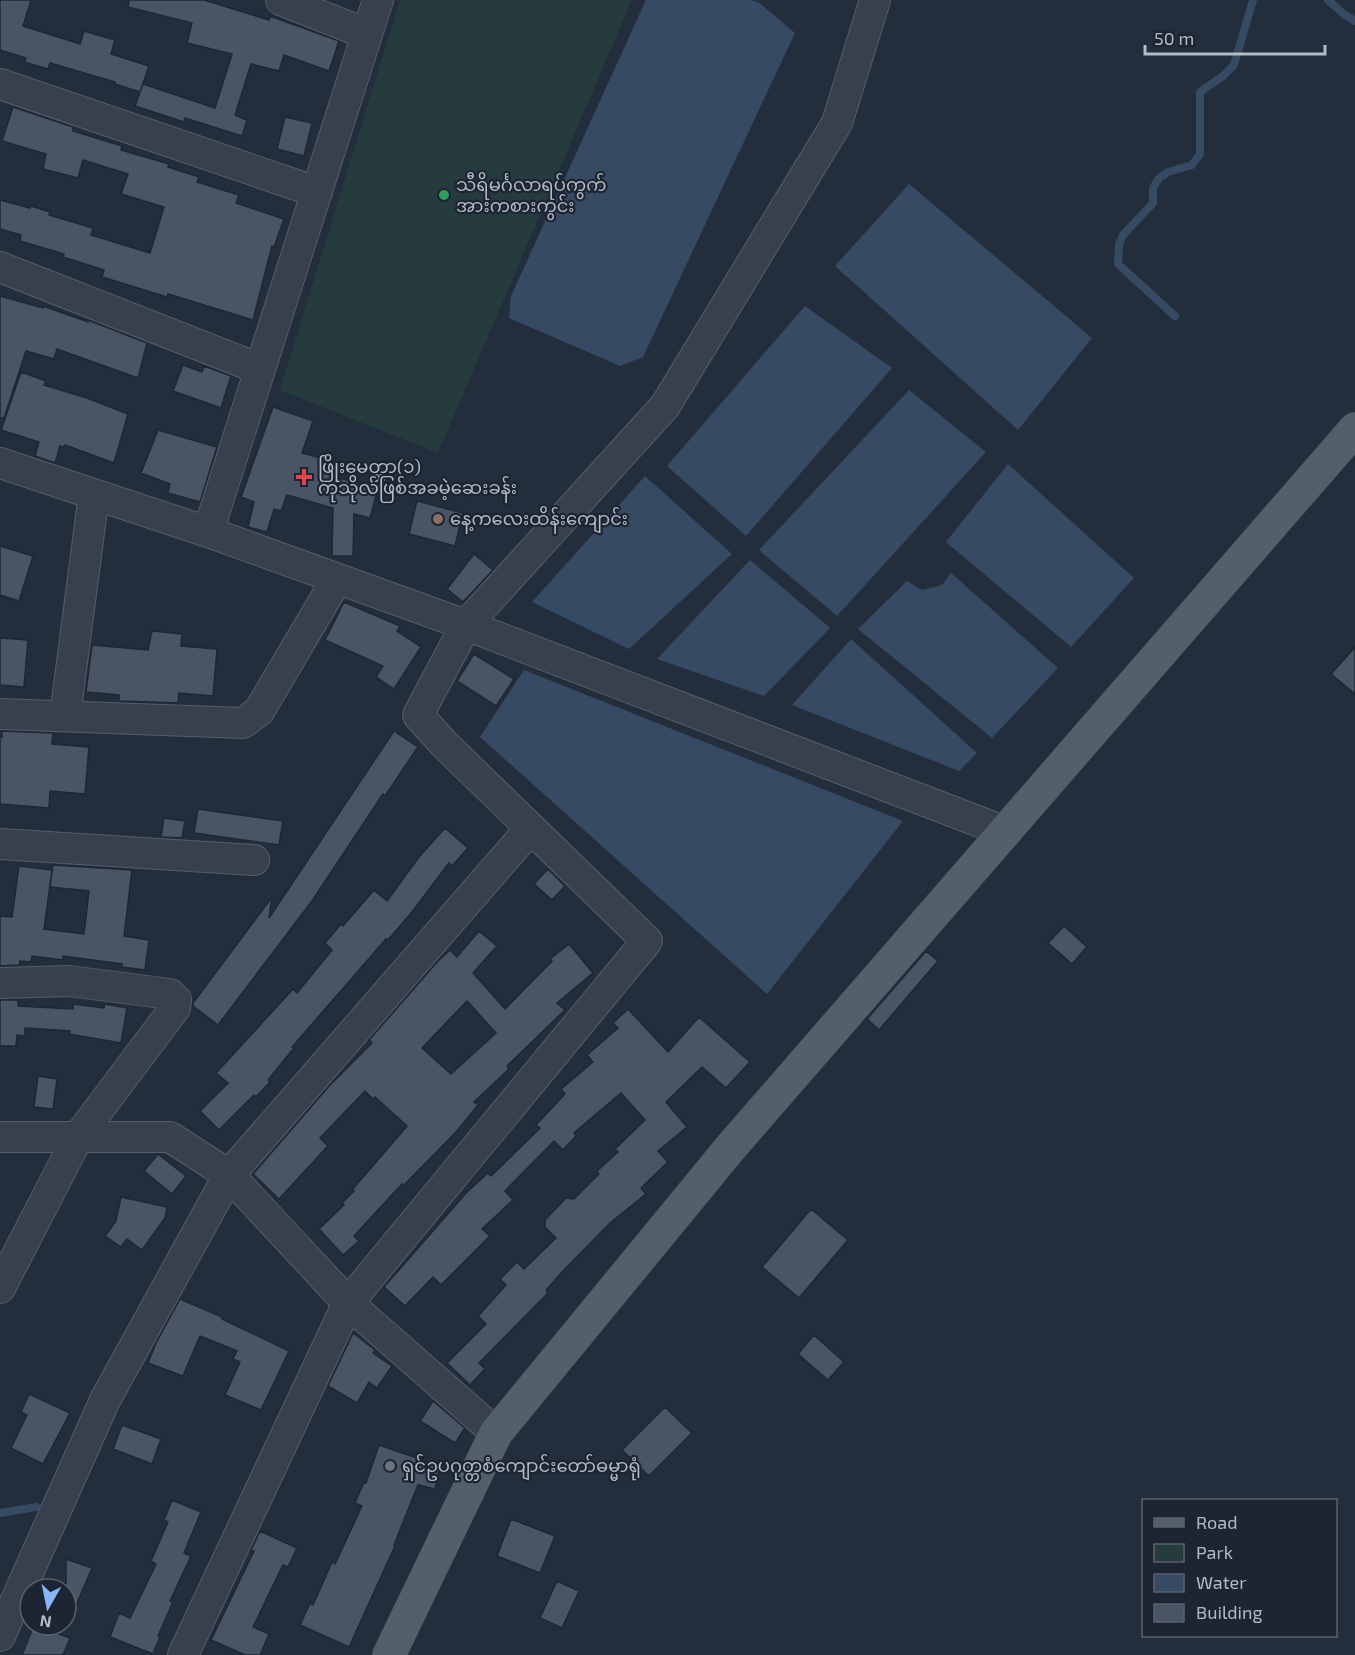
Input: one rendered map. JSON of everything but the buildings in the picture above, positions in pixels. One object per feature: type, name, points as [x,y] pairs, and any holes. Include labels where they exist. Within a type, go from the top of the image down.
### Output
[{"type":"main road","points":[[389,1655],[496,1433],[731,1147],[1355,429]]},
{"type":"street","points":[[281,0],[367,34]]},
{"type":"street","points":[[208,532],[378,0]]},
{"type":"street","points":[[183,1655],[348,1303],[647,942],[418,715],[466,625],[665,406],[837,123],[875,0]]},
{"type":"street","points":[[0,84],[317,192]]},
{"type":"street","points":[[0,267],[260,369]]},
{"type":"street","points":[[0,463],[208,532],[466,625],[1006,832]]},
{"type":"street","points":[[65,716],[94,494]]},
{"type":"street","points":[[0,714],[243,723],[259,711],[337,579]]},
{"type":"street","points":[[0,1636],[105,1400],[229,1175],[531,828]]},
{"type":"street","points":[[0,844],[254,860]]},
{"type":"street","points":[[0,982],[69,981],[170,994],[176,1000],[175,1008],[78,1137],[0,1288]]},
{"type":"street","points":[[0,1137],[170,1137],[229,1175],[348,1303],[496,1433]]},
{"type":"green space","name":"သီရိမင်္ဂလာရပ်ကွက် အားကစားကွင်း","points":[[400,0],[632,0],[438,453],[280,390]]},
{"type":"water","points":[[646,0],[750,0],[758,2],[795,33],[643,357],[620,366],[509,318],[511,296]]},
{"type":"water","points":[[909,184],[1092,338],[1018,430],[835,266]]},
{"type":"water","points":[[805,306],[892,368],[746,536],[667,466]]},
{"type":"water","points":[[909,390],[986,452],[837,616],[759,550]]},
{"type":"water","points":[[1008,464],[1134,578],[1071,647],[946,542]]},
{"type":"water","points":[[645,476],[732,554],[629,649],[532,602]]},
{"type":"water","points":[[750,560],[830,628],[764,696],[657,659]]},
{"type":"water","points":[[951,573],[1058,668],[992,738],[858,629],[907,581],[922,590],[942,585]]},
{"type":"water","points":[[851,639],[977,753],[959,771],[792,705]]},
{"type":"water","points":[[524,670],[903,821],[767,994],[480,737]]},
{"type":"waterway","points":[[1175,316],[1118,264],[1119,244],[1123,235],[1153,203],[1153,188],[1159,178],[1168,172],[1192,165],[1200,154],[1200,92],[1234,65],[1253,0]]},
{"type":"waterway","points":[[1328,0],[1355,21]]},
{"type":"waterway","points":[[0,1513],[36,1507]]},
{"type":"place","name":"သီရိမင်္ဂလာရပ်ကွက် အားကစားကွင်း","points":[[444,195]]},
{"type":"place","name":"ဖြိုးမေတ္တာ(၁) ကုသိုလ်ဖြစ်အခမဲ့ဆေးခန်း","points":[[304,477]]},
{"type":"place","name":"နေ့ကလေးထိန်းကျောင်း","points":[[438,519]]},
{"type":"place","name":"ရှင်ဥပဂုတ္တစံကျောင်းတော်ဓမ္မာရုံ","points":[[390,1466]]}]
